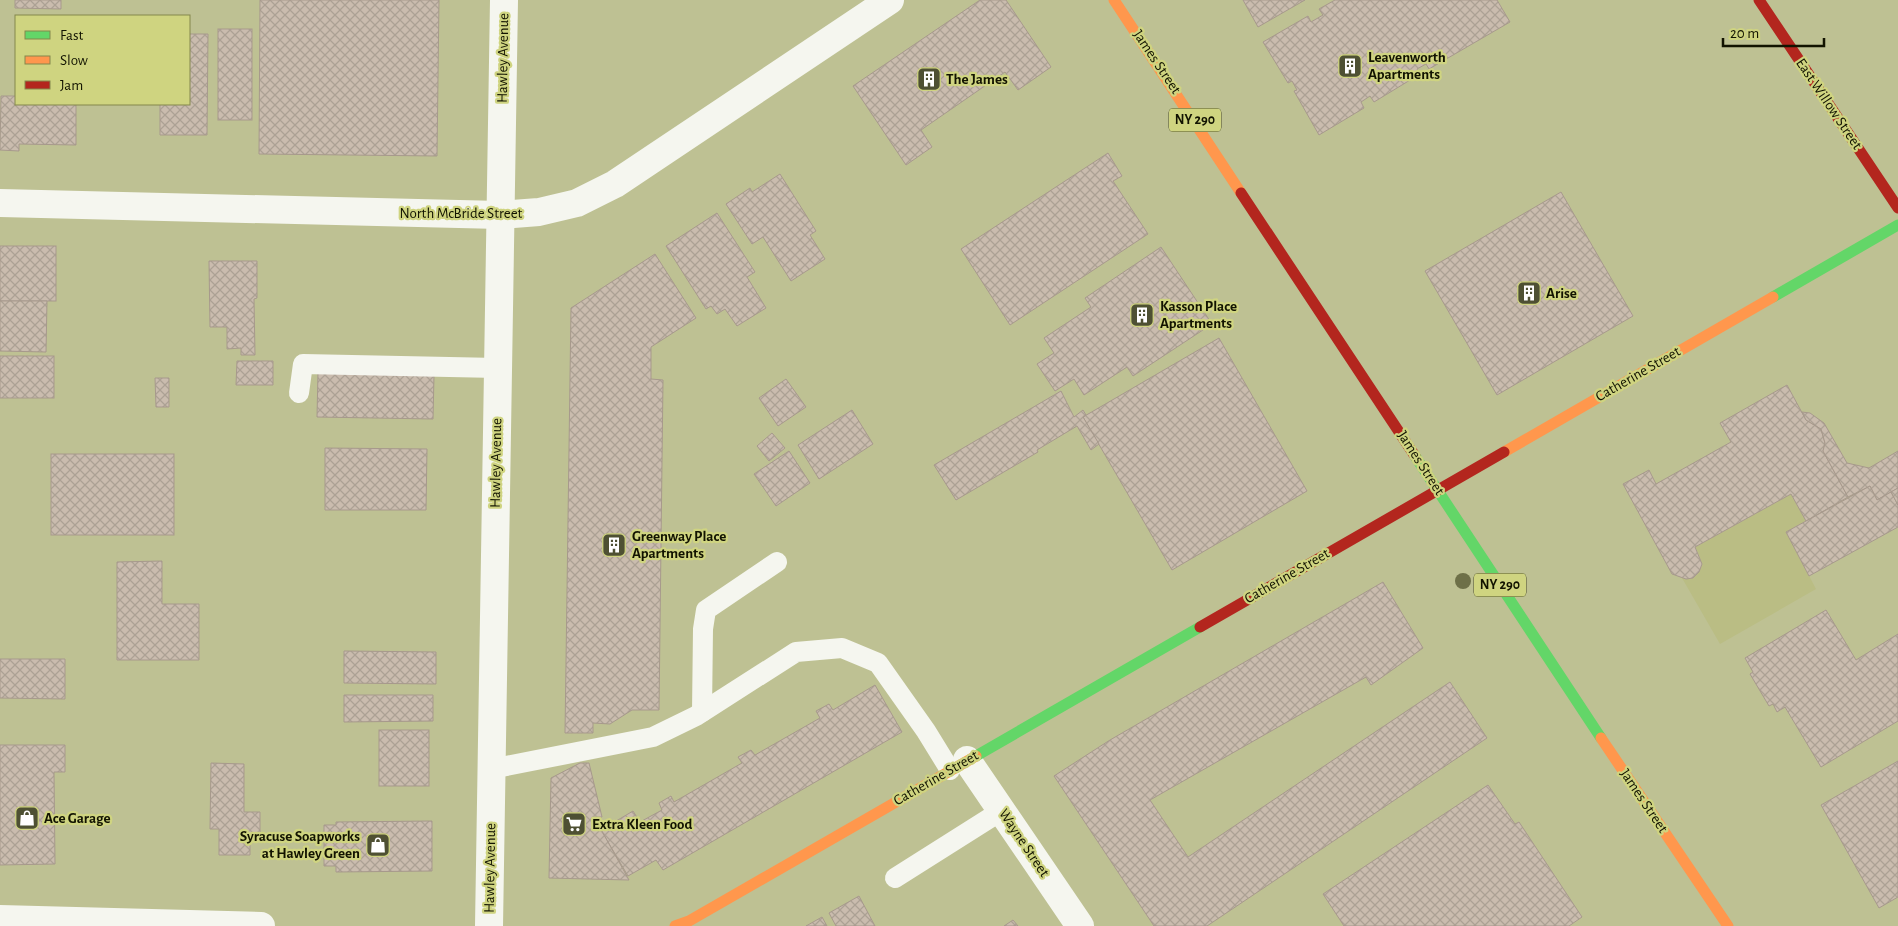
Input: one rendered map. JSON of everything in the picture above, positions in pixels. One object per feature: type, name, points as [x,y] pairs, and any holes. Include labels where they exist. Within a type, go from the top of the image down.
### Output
[{"type":"street","name":"Hawley Avenue","points":[[489,926],[504,0]]},
{"type":"street","name":"North McBride Street","points":[[0,203],[500,215],[539,212],[577,203],[615,184],[890,0]]},
{"type":"street","name":"James Street","points":[[1114,0],[1582,709],[1728,926]]},
{"type":"street","name":"East Willow Street","points":[[1759,0],[1898,208]]},
{"type":"street","name":"Catherine Street","points":[[675,926],[689,920],[1898,225]]},
{"type":"street","name":"Wayne Street","points":[[958,765],[1001,811],[1080,926]]},
{"type":"street","points":[[0,919],[261,926]]},
{"type":"lane","points":[[299,392],[304,364],[498,368]]},
{"type":"lane","points":[[702,712],[703,629],[706,610],[777,562]]},
{"type":"lane","points":[[492,769],[653,737],[702,712],[796,652],[842,648],[878,662],[926,731],[958,765]]},
{"type":"lane","points":[[895,878],[1001,811]]},
{"type":"green space","points":[[1791,494],[1806,521],[1786,532],[1816,589],[1720,644],[1682,578],[1693,578],[1699,570],[1701,563],[1695,547]]},
{"type":"building","points":[[15,0],[61,0],[61,9],[15,8]]},
{"type":"building","points":[[260,0],[439,0],[437,156],[259,154]]},
{"type":"building","name":"The James","points":[[980,0],[1006,0],[1051,67],[1018,90],[1005,72],[921,130],[932,147],[906,165],[853,86]]},
{"type":"building","points":[[1243,0],[1305,0],[1258,27]]},
{"type":"building","name":"Leavenworth Apartments","points":[[1335,0],[1497,0],[1510,22],[1429,69],[1426,64],[1417,69],[1420,74],[1374,102],[1370,96],[1361,102],[1364,108],[1319,135],[1294,91],[1297,90],[1292,81],[1288,83],[1263,42],[1308,16],[1311,22],[1323,15],[1319,9]]},
{"type":"building","points":[[218,29],[252,29],[252,120],[218,120]]},
{"type":"building","points":[[190,34],[208,34],[207,135],[160,135],[160,105],[190,105]]},
{"type":"building","points":[[1,96],[15,96],[15,105],[76,105],[76,145],[19,144],[19,151],[0,150]]},
{"type":"building","points":[[1108,153],[1122,176],[1113,181],[1148,234],[1010,325],[961,249]]},
{"type":"building","points":[[780,174],[816,231],[810,235],[825,259],[791,281],[763,237],[752,244],[726,204],[750,188],[752,192]]},
{"type":"building","name":"Arise","points":[[1561,192],[1633,316],[1497,395],[1425,271]]},
{"type":"building","points":[[717,213],[755,272],[747,277],[766,308],[737,326],[725,309],[717,314],[711,306],[706,309],[666,246]]},
{"type":"building","points":[[0,246],[56,246],[56,301],[0,301]]},
{"type":"building","name":"Kasson Place Apartments","points":[[1161,247],[1212,324],[1133,376],[1127,367],[1084,395],[1074,379],[1055,391],[1037,364],[1054,353],[1044,338],[1091,307],[1085,298]]},
{"type":"building","name":"Greenway Place Apartments","points":[[655,254],[696,318],[651,347],[651,379],[663,380],[659,710],[632,710],[610,724],[593,723],[593,733],[565,733],[571,308]]},
{"type":"building","points":[[209,261],[257,261],[257,298],[254,299],[255,355],[241,355],[241,348],[227,349],[227,327],[210,327]]},
{"type":"building","points":[[0,301],[47,301],[46,352],[0,351]]},
{"type":"building","points":[[1219,338],[1307,491],[1172,570],[1083,417]]},
{"type":"building","points":[[0,356],[54,356],[54,398],[0,398]]},
{"type":"building","points":[[237,361],[273,361],[273,385],[236,385]]},
{"type":"building","points":[[318,372],[434,375],[433,419],[317,417]]},
{"type":"building","points":[[155,378],[169,378],[169,407],[156,407]]},
{"type":"building","points":[[786,379],[806,407],[778,426],[759,398]]},
{"type":"building","points":[[1787,385],[1806,420],[1821,429],[1825,443],[1823,451],[1848,497],[1806,521],[1791,494],[1695,547],[1702,564],[1699,572],[1693,578],[1686,579],[1672,574],[1623,484],[1649,470],[1656,484],[1731,442],[1720,423]]},
{"type":"building","points":[[1061,391],[1074,417],[1083,410],[1086,415],[1083,417],[1099,444],[1091,450],[1077,426],[1037,450],[1038,452],[956,500],[934,465]]},
{"type":"building","points":[[852,410],[873,444],[819,479],[798,445]]},
{"type":"building","points":[[1802,412],[1810,413],[1824,423],[1847,463],[1869,468],[1898,451],[1898,488],[1877,500],[1870,486],[1848,497],[1823,451],[1825,443],[1821,429],[1806,420]]},
{"type":"building","points":[[772,433],[785,448],[769,461],[757,446]]},
{"type":"building","points":[[325,448],[427,449],[426,510],[325,510]]},
{"type":"building","points":[[789,451],[810,483],[776,506],[754,474]]},
{"type":"building","points":[[51,454],[174,454],[174,535],[51,535]]},
{"type":"building","points":[[1870,486],[1877,500],[1891,492],[1898,505],[1898,527],[1809,576],[1786,532]]},
{"type":"building","points":[[1898,488],[1898,505],[1891,492]]},
{"type":"building","points":[[162,561],[162,604],[199,604],[199,660],[117,660],[117,562]]},
{"type":"building","points":[[1383,582],[1423,648],[1371,685],[1366,677],[1150,800],[1188,857],[1450,682],[1487,738],[1207,926],[1154,926],[1054,776],[1110,740]]},
{"type":"building","points":[[1826,610],[1856,660],[1898,634],[1898,721],[1821,767],[1785,707],[1777,712],[1773,704],[1769,706],[1750,674],[1753,672],[1745,658]]},
{"type":"building","points":[[344,651],[436,652],[436,684],[344,683]]},
{"type":"building","points":[[0,659],[65,659],[65,699],[0,698]]},
{"type":"building","points":[[875,685],[902,732],[663,870],[656,860],[628,876],[601,830],[633,811],[640,822],[662,810],[659,803],[671,796],[674,802],[742,763],[738,757],[751,750],[755,755],[820,718],[816,711],[829,704],[833,710]]},
{"type":"building","points":[[344,695],[433,695],[433,721],[344,722]]},
{"type":"building","points":[[379,730],[429,730],[429,786],[379,786]]},
{"type":"building","name":"Ace Garage","points":[[0,745],[65,745],[65,772],[54,772],[55,864],[0,865]]},
{"type":"building","points":[[1898,761],[1898,897],[1879,908],[1821,805]]},
{"type":"building","points":[[211,763],[244,764],[244,812],[260,812],[260,840],[250,840],[250,855],[219,855],[219,829],[210,829]]},
{"type":"building","name":"Extra Kleen Food","points":[[580,763],[589,763],[602,817],[594,817],[629,880],[549,878],[551,778]]},
{"type":"building","points":[[1488,785],[1515,824],[1519,822],[1582,917],[1569,926],[1344,926],[1323,894]]},
{"type":"building","name":"Syracuse Soapworks at Hawley Green","points":[[432,821],[432,871],[336,872],[336,866],[324,866],[324,825],[336,825],[336,822]]},
{"type":"building","points":[[859,896],[875,926],[836,926],[829,913]]},
{"type":"building","points":[[822,917],[827,926],[806,926]]},
{"type":"building","points":[[1013,920],[1018,926],[1004,926]]},
{"type":"traffic: fast","points":[[1773,297],[1898,225]]},
{"type":"traffic: fast","points":[[1415,456],[1601,738]]},
{"type":"traffic: fast","points":[[976,756],[1200,627]]},
{"type":"traffic: slow","points":[[1114,0],[1241,193]]},
{"type":"traffic: slow","points":[[1504,452],[1773,297]]},
{"type":"traffic: slow","points":[[1601,738],[1728,926]]},
{"type":"traffic: slow","points":[[675,926],[689,921],[976,756]]},
{"type":"traffic: jam","points":[[1759,0],[1898,208]]},
{"type":"traffic: jam","points":[[1241,193],[1415,456]]},
{"type":"traffic: jam","points":[[1200,627],[1504,452]]},
{"type":"place","name":"Leavenworth Apartments","points":[[1350,66]]},
{"type":"place","name":"The James","points":[[929,79]]},
{"type":"place","name":"Arise","points":[[1529,293]]},
{"type":"place","name":"Kasson Place Apartments","points":[[1142,315]]},
{"type":"place","name":"Greenway Place Apartments","points":[[614,545]]},
{"type":"place","name":"Ace Garage","points":[[27,818]]},
{"type":"place","name":"Extra Kleen Food","points":[[574,824]]},
{"type":"place","name":"Syracuse Soapworks at Hawley Green","points":[[378,845]]}]
